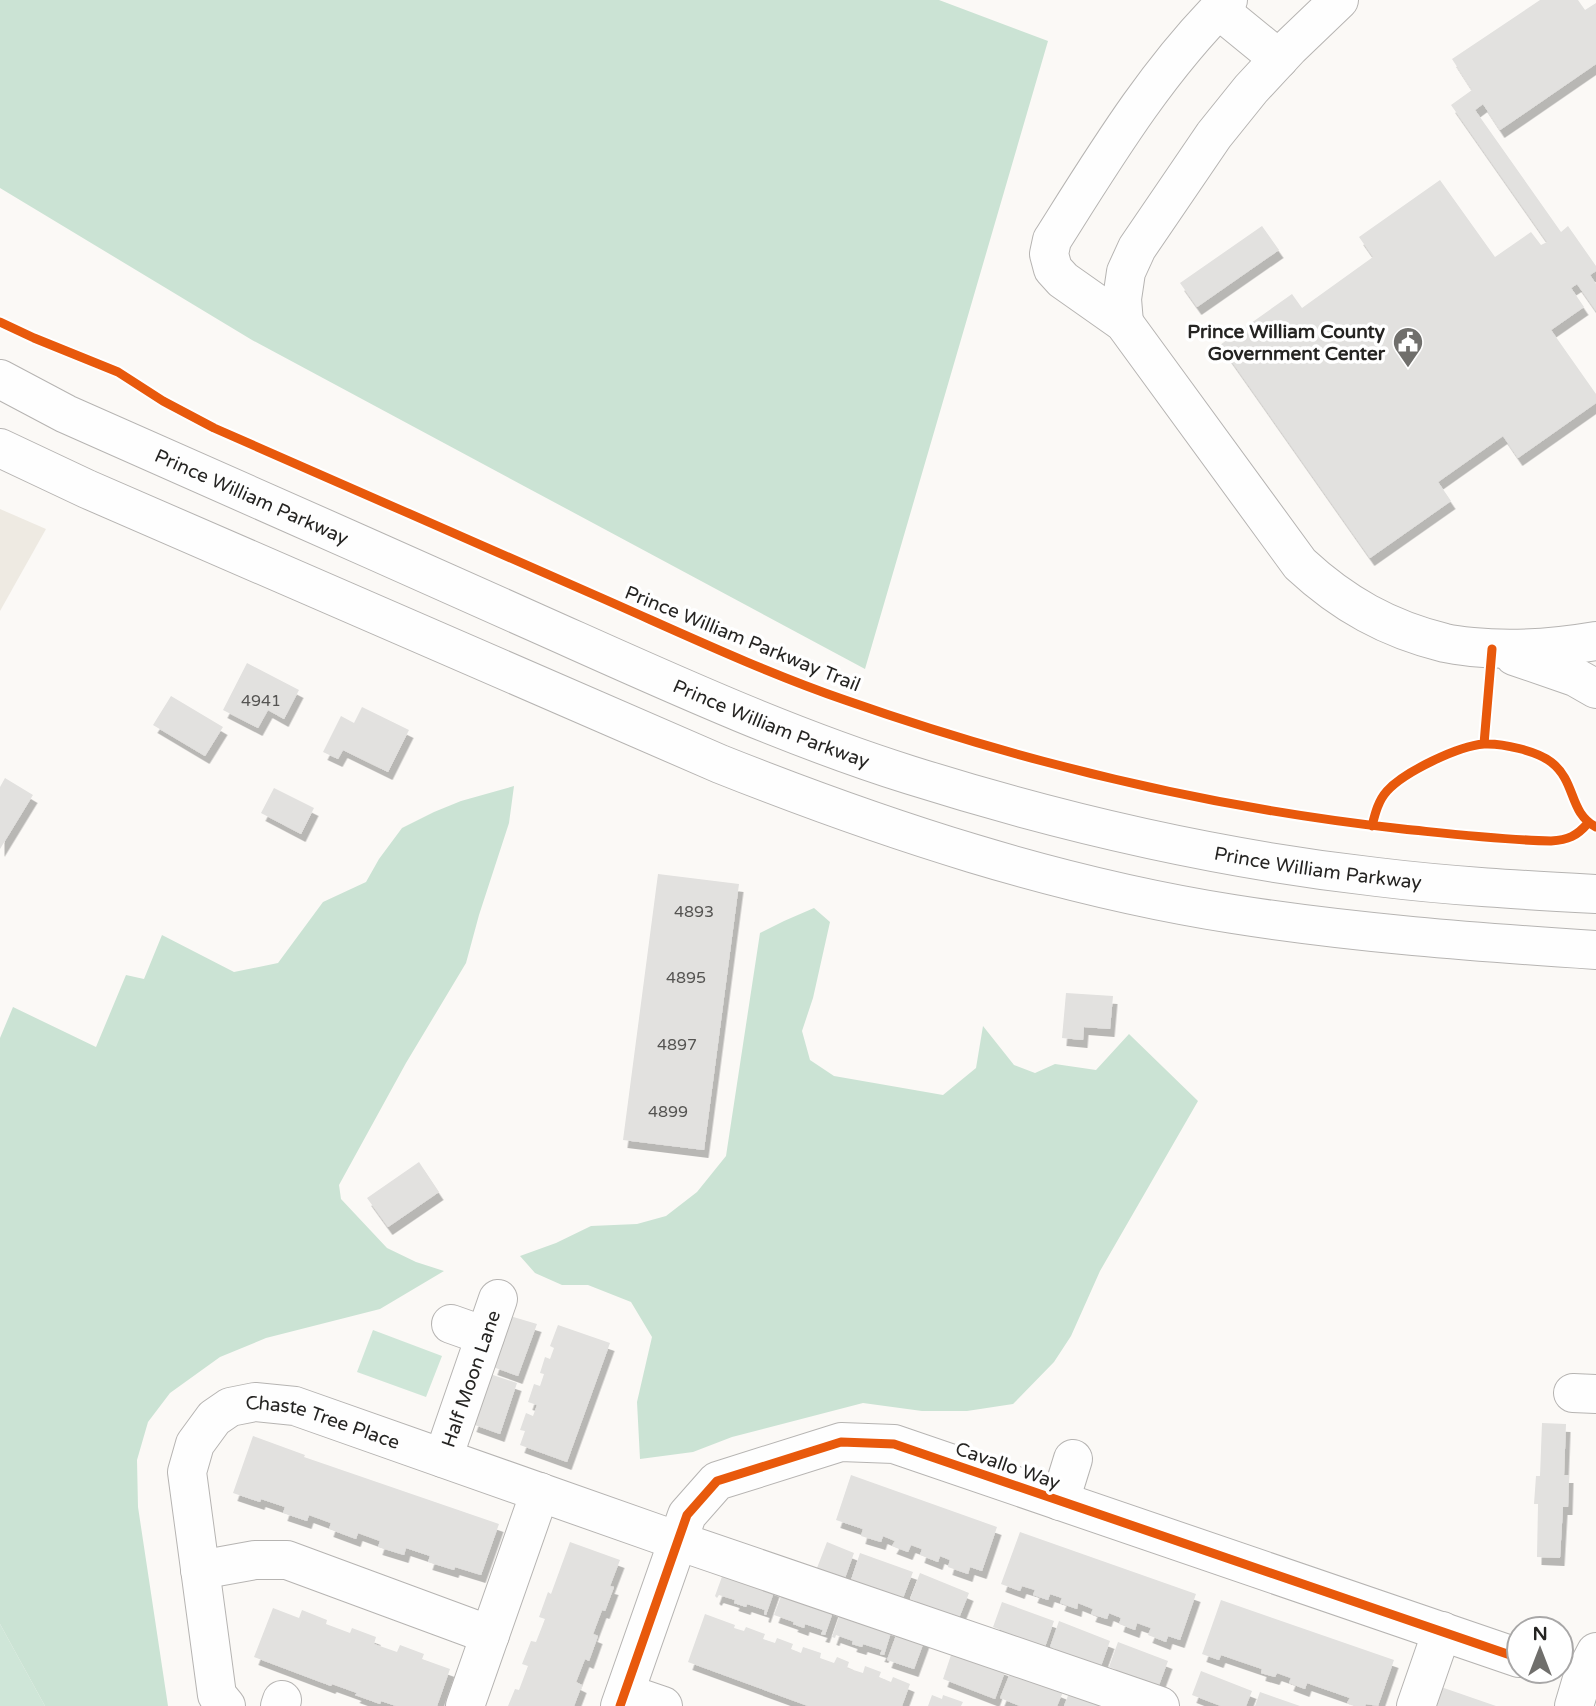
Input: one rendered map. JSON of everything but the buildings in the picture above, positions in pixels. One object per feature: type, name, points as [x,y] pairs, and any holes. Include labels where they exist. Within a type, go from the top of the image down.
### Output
[{"type":"main road","points":[[1124,323],[1122,299],[1126,272],[1137,248],[1214,135],[1251,89],[1339,0]]},
{"type":"main road","points":[[1279,59],[1224,5],[1174,61],[1123,129],[1052,240],[1049,254],[1053,269],[1063,280],[1124,323],[1300,564],[1323,586],[1362,611],[1395,627],[1447,644],[1492,649],[1535,648],[1596,641]]},
{"type":"main road","name":"Prince William Parkway","points":[[0,379],[66,414],[758,721],[905,774],[1005,804],[1129,836],[1252,860],[1466,886],[1596,894]]},
{"type":"main road","points":[[0,448],[87,489],[720,764],[809,799],[959,850],[1079,882],[1232,914],[1466,942],[1596,950]]},
{"type":"main road","points":[[1492,649],[1575,677],[1596,689]]},
{"type":"main road","name":"Half Moon Lane","points":[[443,1458],[468,1330],[498,1299]]},
{"type":"main road","name":"Chaste Tree Place","points":[[226,1706],[217,1695],[187,1472],[195,1444],[214,1418],[230,1407],[255,1402],[295,1406],[1160,1706]]},
{"type":"main road","name":"Cavallo Way","points":[[623,1699],[687,1516],[717,1481],[841,1441],[894,1444],[1505,1653]]},
{"type":"main road","points":[[1060,1501],[1073,1459]]},
{"type":"main road","points":[[465,1706],[540,1492]]},
{"type":"main road","points":[[200,1570],[255,1560],[287,1560],[490,1634]]},
{"type":"main road","points":[[1416,1706],[1441,1631]]},
{"type":"main road","points":[[623,1699],[663,1706]]},
{"type":"shaded area","points":[[0,509],[46,529],[0,611]]},
{"type":"green space","points":[[0,0],[939,0],[1048,41],[865,669],[252,340],[0,188]]},
{"type":"green space","points":[[514,786],[509,823],[466,963],[406,1063],[339,1185],[341,1199],[387,1248],[416,1262],[444,1271],[380,1309],[266,1338],[220,1357],[170,1393],[148,1422],[137,1460],[138,1507],[168,1706],[45,1706],[0,1624],[0,1038],[13,1007],[96,1047],[126,975],[144,979],[162,935],[234,972],[278,963],[323,902],[366,882],[402,828],[461,801]]},
{"type":"green space","points":[[814,908],[830,922],[813,998],[802,1031],[810,1060],[834,1076],[943,1095],[976,1068],[983,1026],[1014,1065],[1035,1073],[1055,1064],[1096,1070],[1129,1034],[1198,1101],[1100,1271],[1071,1336],[1054,1362],[1013,1404],[967,1411],[922,1411],[863,1403],[732,1437],[693,1452],[640,1459],[637,1402],[652,1337],[631,1302],[588,1285],[562,1285],[535,1273],[520,1256],[591,1226],[637,1224],[666,1216],[697,1192],[726,1156],[760,933]]},
{"type":"green space","points":[[373,1330],[442,1356],[426,1397],[357,1372]]},
{"type":"green space","points":[[0,1624],[45,1706],[0,1706]]},
{"type":"cycle path","name":"Prince William Parkway Trail","points":[[0,322],[118,372],[163,401],[214,428],[689,637],[814,689],[913,723],[1120,781],[1331,820],[1458,835],[1551,841],[1572,836],[1588,823]]},
{"type":"cycle path","points":[[1484,744],[1492,649]]},
{"type":"cycle path","points":[[1372,826],[1381,799],[1395,784],[1418,768],[1446,755],[1484,744],[1519,749],[1537,754],[1551,762],[1565,778],[1581,813],[1596,827]]},
{"type":"cycle path","points":[[620,1706],[687,1515],[717,1481],[841,1442],[894,1444],[1505,1653]]},
{"type":"place","name":"Prince William County Government Center","points":[[1408,369]]}]
